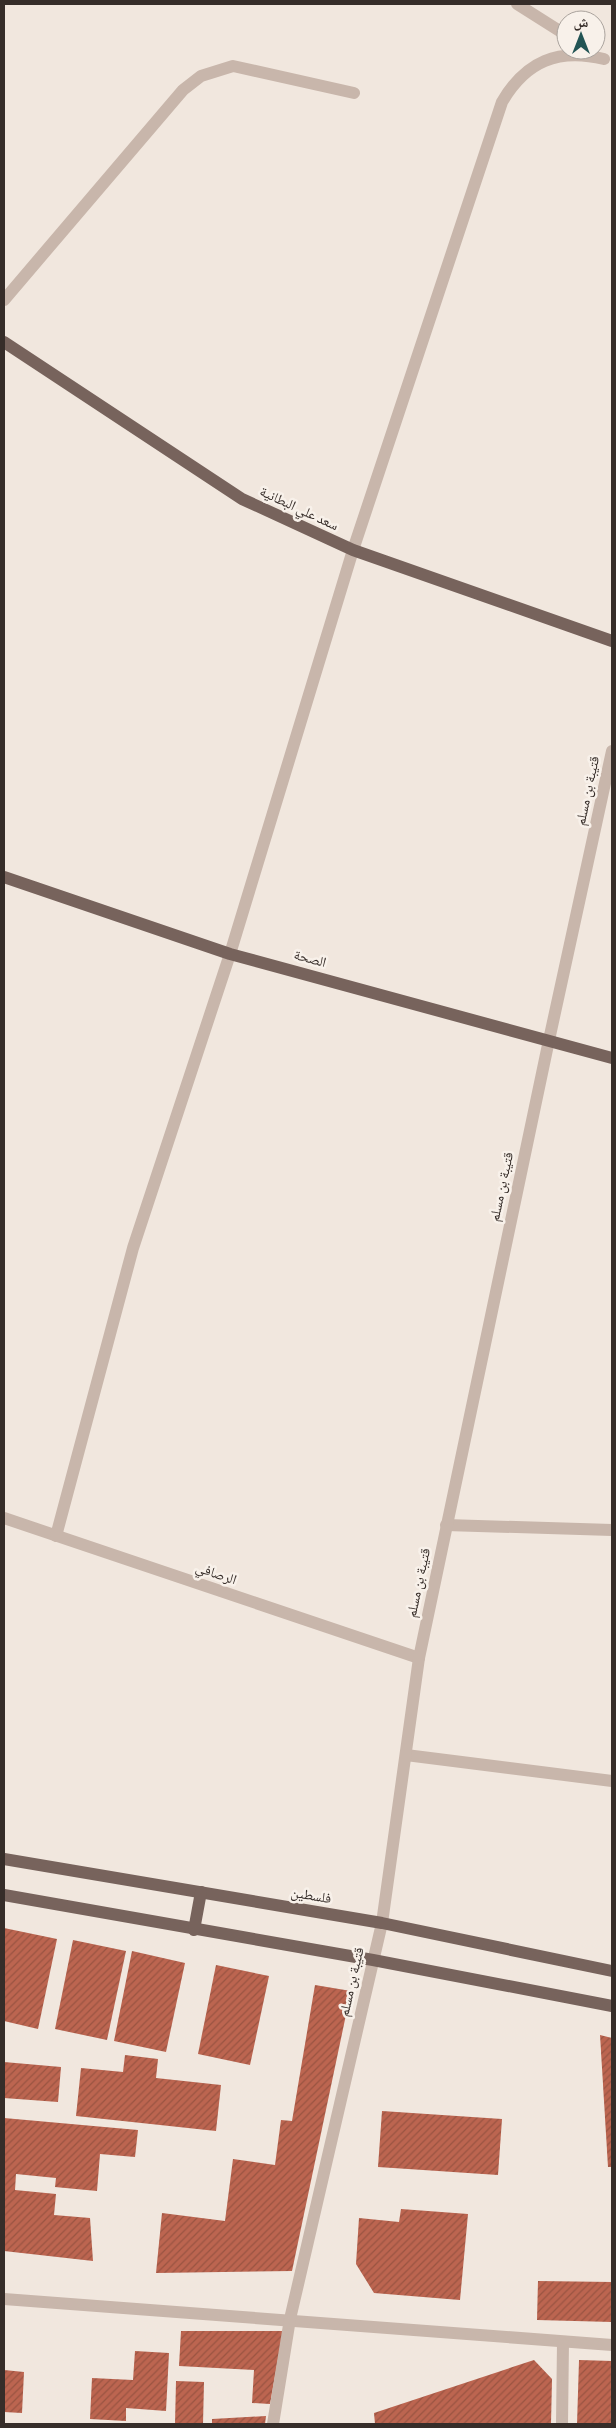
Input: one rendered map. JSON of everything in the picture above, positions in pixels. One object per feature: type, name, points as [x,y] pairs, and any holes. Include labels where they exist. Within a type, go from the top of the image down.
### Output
[{"type":"main road","name":"سعد علي البطانية","points":[[4,342],[242,499],[353,550],[612,641]]},
{"type":"main road","name":"الصحة","points":[[4,877],[230,954],[612,1058]]},
{"type":"main road","name":"فلسطين","points":[[4,1859],[382,1922],[612,1971]]},
{"type":"main road","points":[[194,1930],[200,1892]]},
{"type":"main road","points":[[4,1895],[194,1930],[373,1960],[612,2006]]},
{"type":"street","points":[[517,4],[556,29]]},
{"type":"street","points":[[56,1536],[133,1248],[230,954],[353,550],[502,102],[517,80],[538,64],[571,54],[608,62]]},
{"type":"street","points":[[4,300],[183,90],[201,76],[233,66],[354,93]]},
{"type":"street","name":"قتيبة بن مسلم","points":[[273,2424],[290,2319],[382,1922],[419,1658],[446,1524],[612,751]]},
{"type":"street","name":"الرصافي","points":[[4,1518],[419,1658]]},
{"type":"street","points":[[446,1524],[612,1530]]},
{"type":"street","points":[[406,1755],[612,1781]]},
{"type":"street","points":[[4,2299],[290,2319],[612,2345]]},
{"type":"street","points":[[562,2424],[563,2342]]},
{"type":"building","points":[[4,1928],[57,1939],[38,2029],[4,2021]]},
{"type":"building","points":[[73,1940],[126,1951],[107,2040],[55,2029]]},
{"type":"building","points":[[132,1951],[185,1963],[166,2052],[114,2041]]},
{"type":"building","points":[[216,1965],[269,1976],[250,2065],[198,2054]]},
{"type":"building","points":[[315,1985],[351,1991],[292,2271],[156,2273],[162,2213],[225,2221],[233,2159],[275,2165],[281,2120],[292,2121]]},
{"type":"building","points":[[600,2035],[612,2038],[612,2167],[608,2167]]},
{"type":"building","points":[[125,2055],[158,2059],[156,2078],[221,2085],[216,2131],[76,2116],[81,2068],[123,2072]]},
{"type":"building","points":[[4,2062],[61,2067],[58,2102],[4,2098]]},
{"type":"building","points":[[382,2111],[502,2119],[498,2175],[378,2167]]},
{"type":"building","points":[[4,2118],[138,2130],[135,2157],[100,2154],[97,2191],[55,2187],[56,2178],[16,2174],[15,2190],[56,2194],[54,2215],[90,2218],[93,2261],[4,2251]]},
{"type":"building","points":[[401,2209],[468,2214],[460,2300],[374,2293],[356,2264],[359,2218],[399,2222]]},
{"type":"building","points":[[538,2281],[612,2282],[612,2322],[537,2320]]},
{"type":"building","points":[[181,2331],[283,2331],[270,2404],[252,2403],[254,2370],[179,2366]]},
{"type":"building","points":[[135,2351],[169,2353],[166,2411],[126,2408],[126,2421],[90,2419],[92,2378],[133,2380]]},
{"type":"building","points":[[534,2360],[552,2379],[551,2424],[375,2424],[374,2413]]},
{"type":"building","points":[[579,2360],[612,2361],[612,2424],[577,2424]]},
{"type":"building","points":[[4,2370],[24,2372],[22,2413],[4,2412]]},
{"type":"building","points":[[176,2381],[204,2382],[203,2424],[175,2424]]},
{"type":"building","points":[[266,2416],[265,2424],[212,2424],[212,2419]]}]
